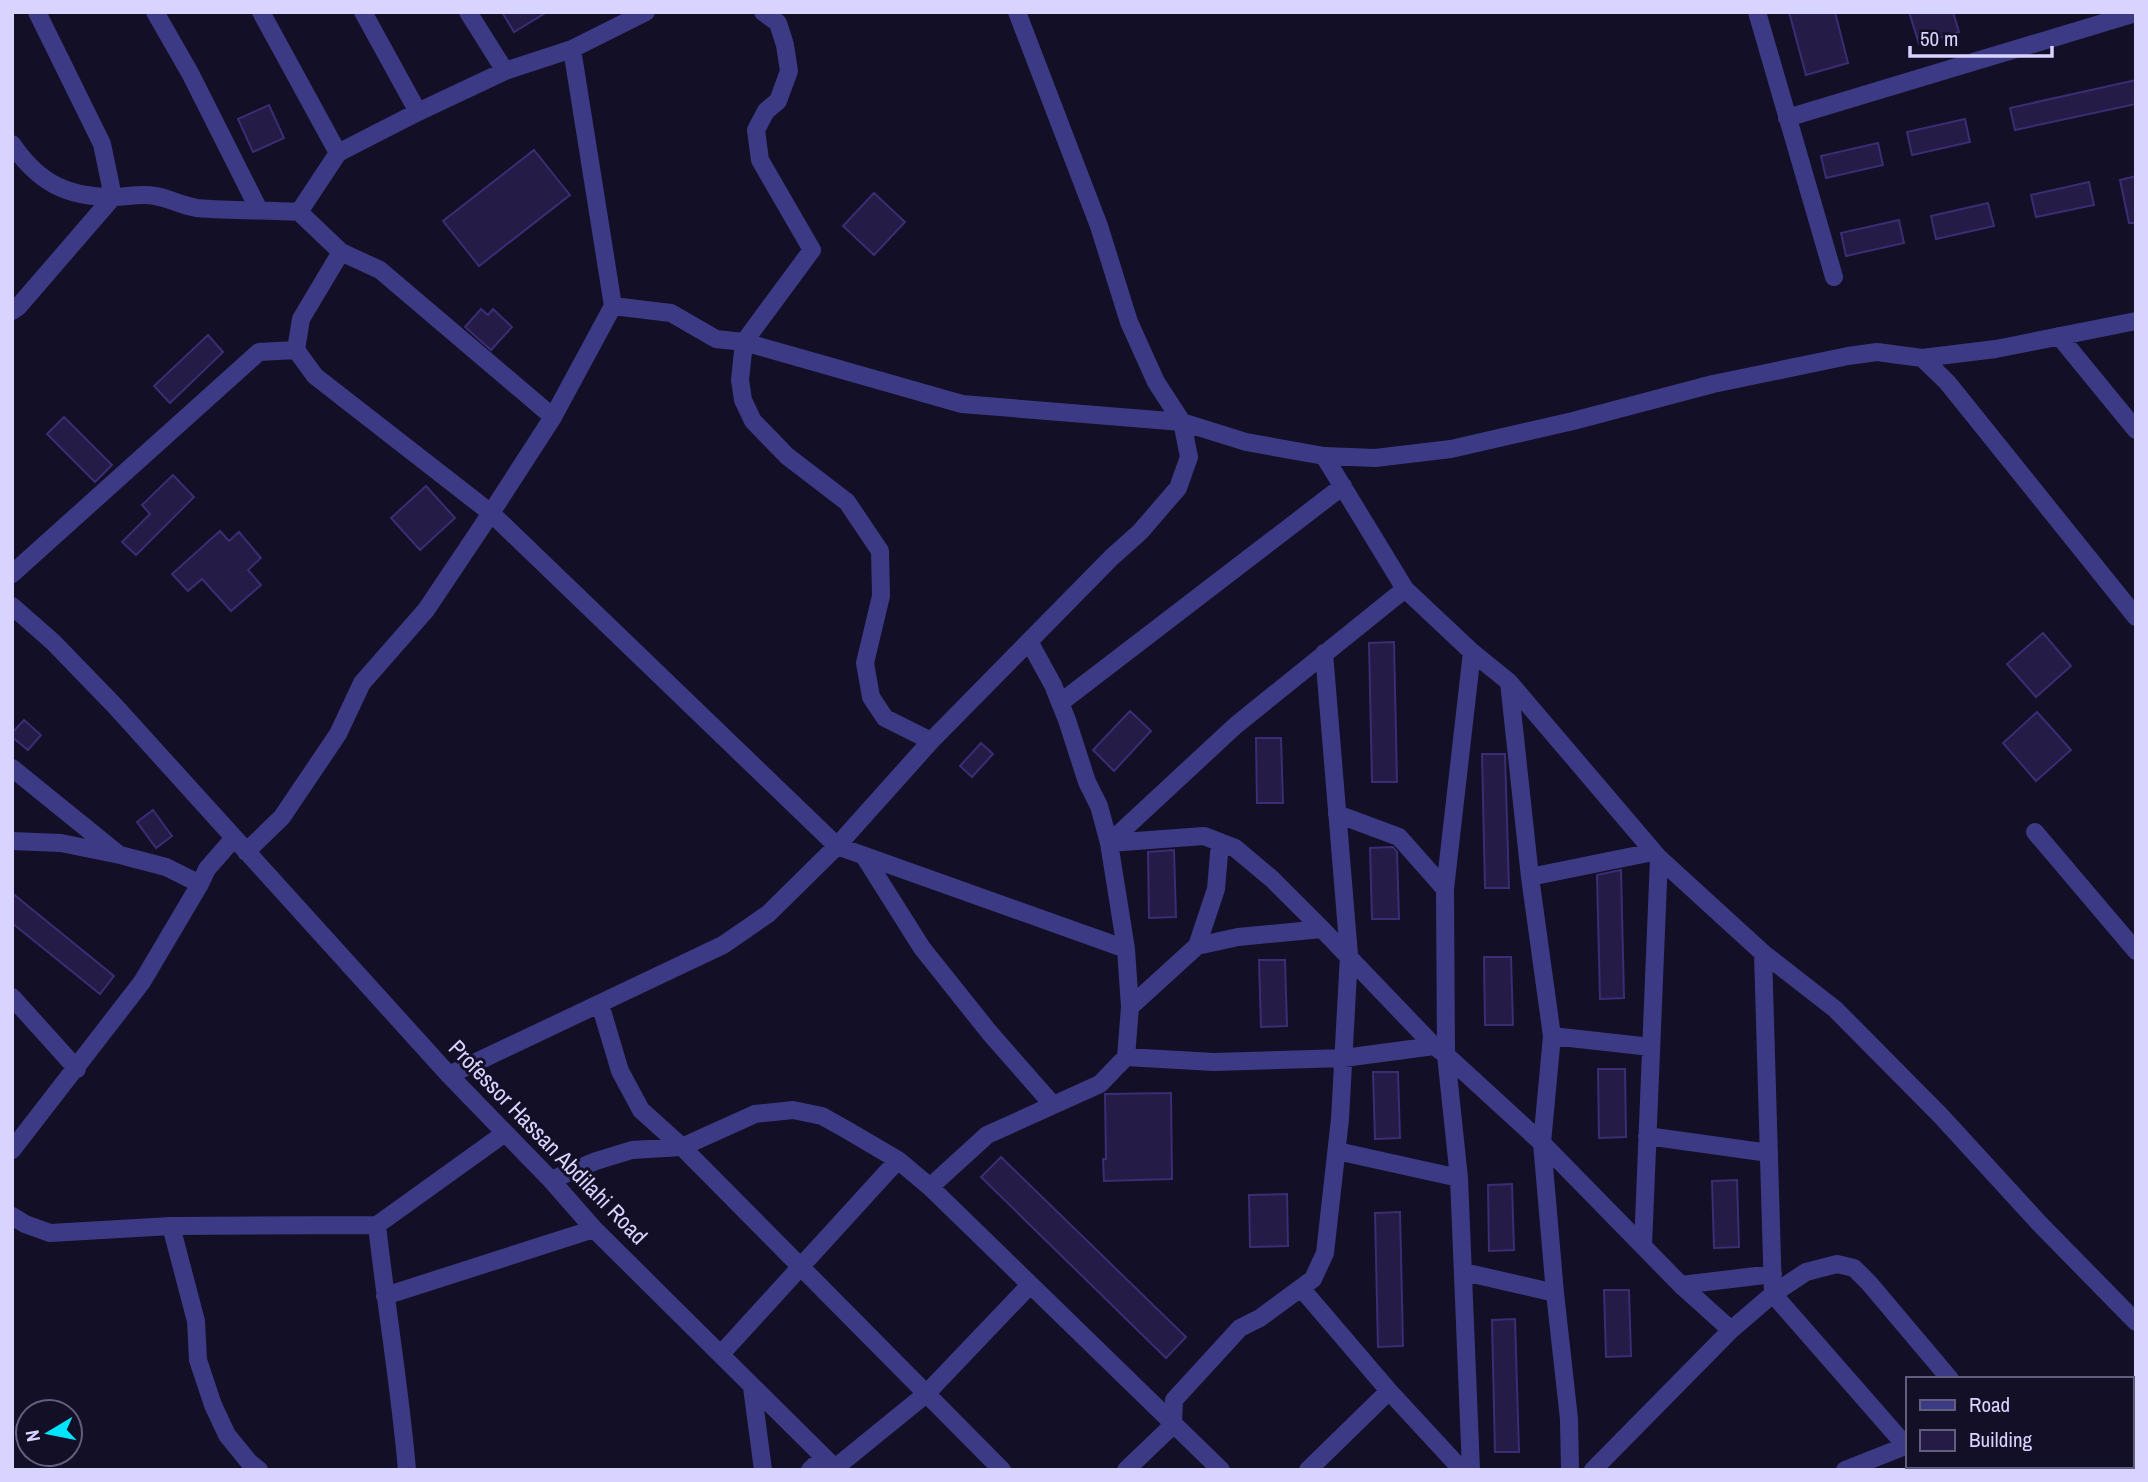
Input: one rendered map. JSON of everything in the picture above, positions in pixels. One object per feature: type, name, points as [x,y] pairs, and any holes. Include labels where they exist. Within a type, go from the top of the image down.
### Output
[{"type":"street","points":[[37,12],[102,144],[113,197]]},
{"type":"street","points":[[155,12],[190,73],[259,210]]},
{"type":"street","points":[[261,12],[338,153]]},
{"type":"street","points":[[363,12],[418,112]]},
{"type":"street","points":[[468,12],[505,71]]},
{"type":"street","points":[[299,212],[338,153],[505,71],[572,49],[646,12]]},
{"type":"street","points":[[763,12],[778,23],[789,71],[778,102],[765,111],[755,130],[760,160],[812,250],[744,342],[740,380],[743,400],[753,421],[788,456],[847,502],[880,551],[881,596],[865,663],[872,697],[885,718],[931,741]]},
{"type":"street","points":[[449,1075],[723,945],[768,914],[837,846],[931,741],[1112,557],[1140,532],[1178,488],[1189,457],[1182,422],[1156,382],[1129,323],[1099,226],[1017,12]]},
{"type":"street","points":[[1757,12],[1834,277]]},
{"type":"street","points":[[1787,118],[2136,13]]},
{"type":"street","points":[[246,852],[282,817],[338,734],[362,683],[426,610],[553,417],[613,306],[572,49]]},
{"type":"street","points":[[12,144],[21,157],[44,178],[82,196],[153,195],[194,208],[299,212],[341,252],[380,270],[553,417]]},
{"type":"street","points":[[12,311],[113,197]]},
{"type":"street","points":[[341,252],[301,318],[296,350],[315,376],[491,513],[837,846],[1126,949]]},
{"type":"street","points":[[613,306],[671,313],[716,339],[744,342],[962,404],[1182,422],[1246,442],[1324,456],[1375,458],[1451,449],[1573,421],[1713,384],[1848,356],[1877,352],[1922,358],[1996,349],[2136,321]]},
{"type":"street","points":[[2059,336],[2136,430]]},
{"type":"street","points":[[12,573],[259,352],[296,350]]},
{"type":"street","points":[[1922,358],[1947,382],[2136,617]]},
{"type":"street","points":[[1324,456],[1405,589],[1472,652],[1509,682],[1656,855],[1763,953],[1835,1009],[1941,1116],[2038,1222],[2136,1322]]},
{"type":"street","points":[[1060,703],[1343,486]]},
{"type":"street","points":[[1109,843],[1235,726],[1405,589]]},
{"type":"street","name":"Professor Hassan Abdilahi Road","points":[[12,606],[53,642],[115,706],[449,1075],[551,1180],[594,1229],[836,1469]]},
{"type":"street","points":[[930,1187],[987,1135],[1100,1084],[1126,1057],[1130,1007],[1126,949],[1109,843],[1099,806],[1087,782],[1053,685],[1030,643]]},
{"type":"street","points":[[1471,1470],[1459,1178],[1440,1050],[1445,889],[1472,652]]},
{"type":"street","points":[[1126,1470],[1172,1425],[1174,1400],[1240,1328],[1261,1318],[1313,1279],[1325,1253],[1337,1151],[1349,955],[1324,653]]},
{"type":"street","points":[[1509,682],[1530,877],[1552,1036],[1542,1143],[1569,1419],[1570,1470]]},
{"type":"street","points":[[12,768],[120,855]]},
{"type":"street","points":[[1337,814],[1399,837],[1445,889]]},
{"type":"street","points":[[2035,832],[2136,951]]},
{"type":"street","points":[[1109,843],[1204,836],[1235,848],[1272,879],[1440,1050],[1542,1143],[1681,1285],[1731,1330]]},
{"type":"street","points":[[12,1150],[142,982],[200,884],[206,869],[234,838]]},
{"type":"street","points":[[12,841],[61,843],[120,855],[166,867],[200,884]]},
{"type":"street","points":[[1130,1007],[1197,946],[1216,889],[1220,842]]},
{"type":"street","points":[[1530,877],[1656,855]]},
{"type":"street","points":[[1643,1246],[1656,855]]},
{"type":"street","points":[[864,856],[922,948],[989,1032],[1053,1105]]},
{"type":"street","points":[[1197,946],[1238,937],[1322,929]]},
{"type":"street","points":[[1763,953],[1773,1294],[1906,1445]]},
{"type":"street","points":[[12,997],[77,1069]]},
{"type":"street","points":[[600,1004],[620,1071],[641,1110],[682,1147],[1002,1470]]},
{"type":"street","points":[[1552,1036],[1651,1047]]},
{"type":"street","points":[[1126,1057],[1214,1062],[1343,1058],[1440,1050]]},
{"type":"street","points":[[551,1180],[596,1161],[632,1150],[682,1147],[755,1114],[793,1110],[822,1116],[898,1160],[930,1187],[1221,1470]]},
{"type":"street","points":[[12,1216],[50,1233],[171,1226],[377,1225],[505,1133]]},
{"type":"street","points":[[1647,1136],[1769,1153]]},
{"type":"street","points":[[1337,1151],[1459,1178]]},
{"type":"street","points":[[721,1354],[898,1160]]},
{"type":"street","points":[[377,1225],[407,1470]]},
{"type":"street","points":[[171,1226],[197,1321],[198,1360],[213,1405],[227,1435],[259,1470]]},
{"type":"street","points":[[384,1296],[594,1229]]},
{"type":"street","points":[[1593,1470],[1731,1330],[1773,1294],[1806,1272],[1837,1264],[1854,1268],[1948,1377]]},
{"type":"street","points":[[1464,1272],[1555,1293]]},
{"type":"street","points":[[1681,1285],[1773,1274]]},
{"type":"street","points":[[810,1470],[815,1465],[836,1469],[926,1394],[1030,1285]]},
{"type":"street","points":[[1301,1288],[1389,1391],[1462,1470]]},
{"type":"street","points":[[752,1387],[763,1470]]},
{"type":"street","points":[[1308,1470],[1389,1391]]},
{"type":"street","points":[[1845,1470],[1906,1446]]},
{"type":"building","points":[[502,12],[547,12],[514,32]]},
{"type":"building","points":[[1789,12],[1835,12],[1848,63],[1806,75]]},
{"type":"building","points":[[1909,12],[1953,12],[1959,32],[1919,44]]},
{"type":"building","points":[[2136,80],[2136,104],[2015,130],[2010,108]]},
{"type":"building","points":[[269,105],[284,138],[253,152],[238,119]]},
{"type":"building","points":[[1965,119],[1970,142],[1912,155],[1907,132]]},
{"type":"building","points":[[1878,143],[1883,165],[1826,178],[1821,156]]},
{"type":"building","points":[[534,150],[570,195],[479,266],[443,221]]},
{"type":"building","points":[[2136,176],[2136,223],[2129,223],[2120,180]]},
{"type":"building","points":[[2089,182],[2094,205],[2036,217],[2031,195]]},
{"type":"building","points":[[874,193],[905,222],[874,255],[843,226]]},
{"type":"building","points":[[1988,203],[1994,226],[1936,239],[1931,216]]},
{"type":"building","points":[[1899,220],[1904,243],[1846,256],[1841,233]]},
{"type":"building","points":[[481,309],[488,315],[493,309],[512,327],[491,350],[465,327]]},
{"type":"building","points":[[208,335],[223,352],[170,403],[154,386]]},
{"type":"building","points":[[64,417],[112,465],[95,482],[47,434]]},
{"type":"building","points":[[173,475],[194,497],[136,555],[122,542],[150,514],[142,505]]},
{"type":"building","points":[[426,486],[455,518],[420,550],[391,518]]},
{"type":"building","points":[[220,531],[229,541],[239,532],[261,558],[248,570],[261,585],[231,611],[202,579],[188,591],[172,574]]},
{"type":"building","points":[[2043,633],[2071,666],[2036,697],[2007,664]]},
{"type":"building","points":[[1394,642],[1397,782],[1372,782],[1369,643]]},
{"type":"building","points":[[1130,711],[1151,731],[1114,771],[1093,750]]},
{"type":"building","points":[[2037,712],[2071,750],[2036,781],[2003,743]]},
{"type":"building","points":[[24,720],[41,735],[28,750],[12,737],[12,733]]},
{"type":"building","points":[[1256,738],[1281,738],[1283,803],[1257,803]]},
{"type":"building","points":[[981,743],[993,754],[972,777],[960,766]]},
{"type":"building","points":[[1482,754],[1505,754],[1509,888],[1485,888]]},
{"type":"building","points":[[153,810],[172,836],[156,848],[137,822]]},
{"type":"building","points":[[1393,847],[1397,852],[1399,919],[1372,919],[1370,848]]},
{"type":"building","points":[[1174,850],[1176,917],[1149,918],[1148,852]]},
{"type":"building","points":[[1621,870],[1624,998],[1600,999],[1597,875]]},
{"type":"building","points":[[12,893],[114,976],[100,994],[12,923]]},
{"type":"building","points":[[1484,957],[1511,957],[1513,1025],[1485,1025]]},
{"type":"building","points":[[1259,960],[1285,960],[1287,1026],[1261,1027]]},
{"type":"building","points":[[1598,1069],[1625,1069],[1626,1137],[1599,1138]]},
{"type":"building","points":[[1373,1072],[1398,1072],[1400,1138],[1375,1139]]},
{"type":"building","points":[[1171,1093],[1172,1179],[1104,1181],[1105,1094]]},
{"type":"building","points":[[1001,1157],[1186,1337],[1166,1358],[981,1177]]},
{"type":"building","points":[[1737,1180],[1739,1247],[1714,1248],[1712,1181]]},
{"type":"building","points":[[1512,1184],[1514,1250],[1489,1251],[1488,1185]]},
{"type":"building","points":[[1287,1194],[1288,1246],[1250,1247],[1249,1195]]},
{"type":"building","points":[[1400,1212],[1403,1346],[1378,1347],[1375,1213]]},
{"type":"building","points":[[1604,1290],[1629,1290],[1631,1356],[1606,1357]]},
{"type":"building","points":[[1515,1319],[1519,1452],[1495,1452],[1492,1320]]}]
